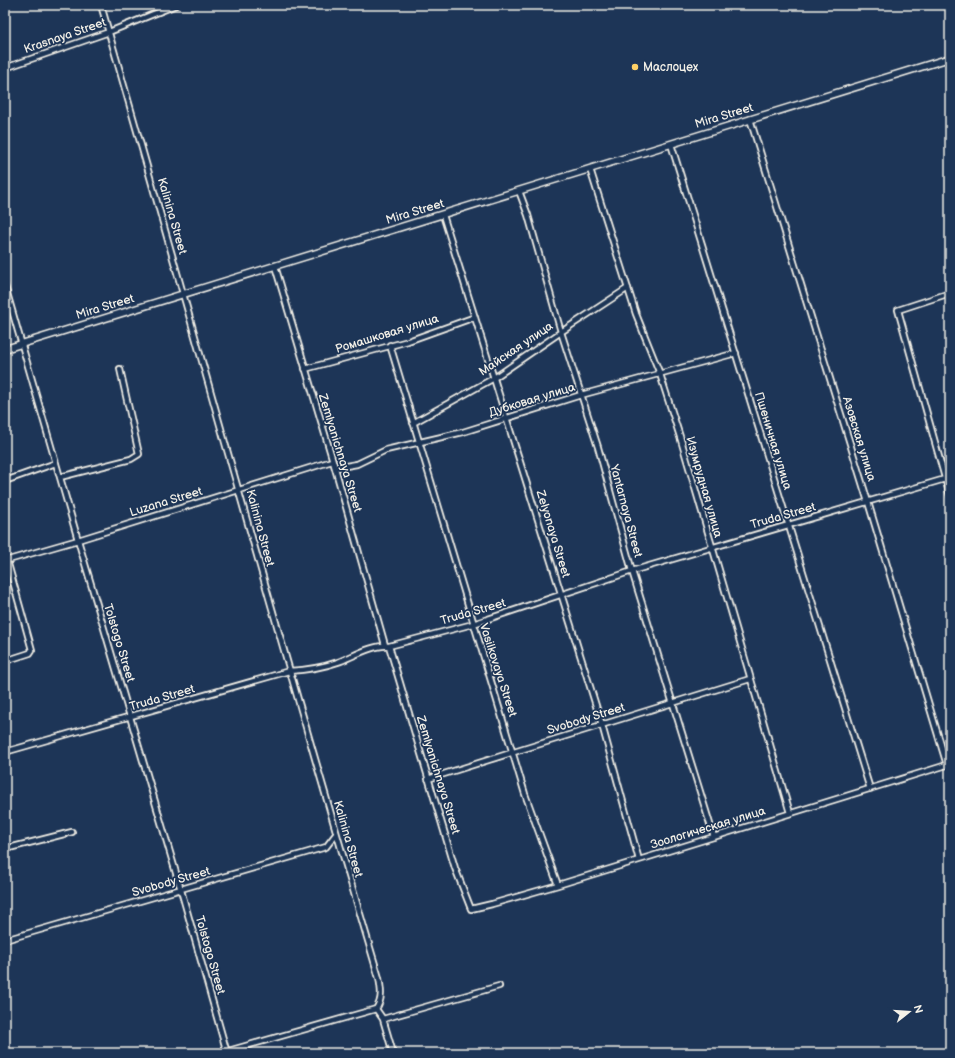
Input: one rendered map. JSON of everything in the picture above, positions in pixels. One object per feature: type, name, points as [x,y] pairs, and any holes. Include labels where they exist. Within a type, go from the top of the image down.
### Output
[{"type":"main road","name":"Mira Street","points":[[5,349],[950,58]]},
{"type":"street","name":"Kalinina Street","points":[[101,5],[184,294],[289,671],[379,978],[382,993],[380,1004],[376,1009]]},
{"type":"street","name":"Krasnaya Street","points":[[5,68],[109,32],[176,5]]},
{"type":"street","name":"Азовская улица","points":[[750,120],[949,765]]},
{"type":"street","name":"Пшеничная улица","points":[[671,144],[870,789]]},
{"type":"street","name":"Изумрудная улица","points":[[590,169],[636,314],[660,374],[681,440],[711,547],[790,813]]},
{"type":"street","name":"Yantarnaya Street","points":[[519,191],[528,215],[561,332],[598,447],[632,571],[672,704],[714,836]]},
{"type":"street","name":"Zelyonaya Street","points":[[443,215],[602,725],[639,860]]},
{"type":"street","name":"Zemlyanichnaya Street","points":[[275,266],[387,645],[455,868],[471,909]]},
{"type":"street","name":"Tolstogo Street","points":[[5,286],[227,1052]]},
{"type":"street","name":"Майская улица","points":[[413,423],[494,378],[628,288]]},
{"type":"street","points":[[950,293],[898,310],[950,496]]},
{"type":"street","name":"Ромашковая улица","points":[[305,369],[408,341],[475,317]]},
{"type":"street","name":"Vasilkovaya Street","points":[[390,345],[473,624],[526,794],[558,885]]},
{"type":"street","name":"Дубковая улица","points":[[335,468],[357,464],[386,450],[463,432],[581,395],[736,353]]},
{"type":"street","points":[[60,477],[131,459],[139,454],[120,369]]},
{"type":"street","name":"Luzana Street","points":[[6,560],[78,540],[332,461]]},
{"type":"street","points":[[5,480],[56,463]]},
{"type":"street","name":"Truda Street","points":[[5,752],[289,671],[314,669],[338,662],[377,647],[473,624],[632,571],[945,479]]},
{"type":"street","points":[[5,661],[30,653],[32,650],[6,560]]},
{"type":"street","name":"Svobody Street","points":[[428,779],[750,679]]},
{"type":"street","name":"Зоологическая улица","points":[[471,909],[558,885],[949,765]]},
{"type":"street","points":[[5,849],[72,832]]},
{"type":"street","name":"Svobody Street","points":[[5,940],[326,848],[336,834]]},
{"type":"street","points":[[383,1019],[500,986]]},
{"type":"street","points":[[221,1053],[376,1009],[383,1019],[393,1053]]},
{"type":"place","name":"Маслоцех","points":[[635,67]]}]
